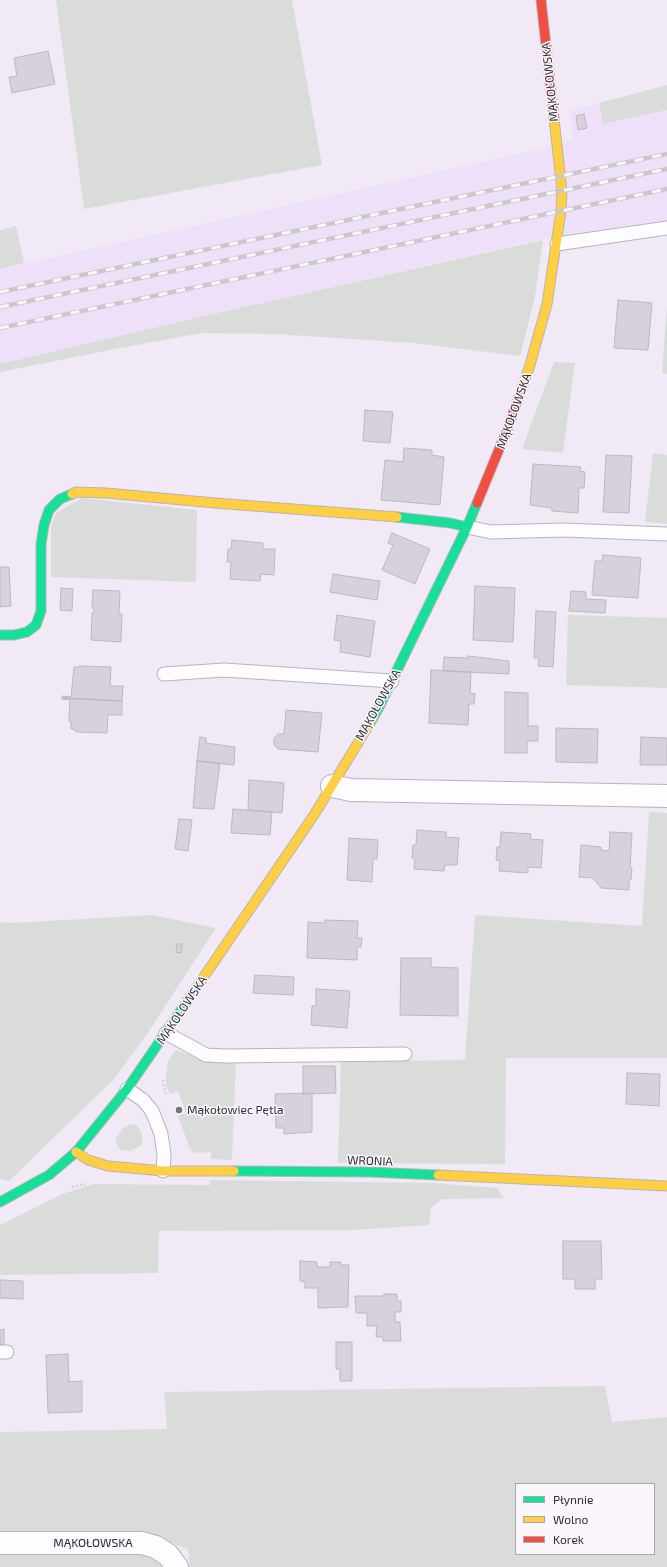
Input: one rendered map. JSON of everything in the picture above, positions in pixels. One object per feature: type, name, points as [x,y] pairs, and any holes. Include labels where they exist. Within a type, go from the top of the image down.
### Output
[{"type":"street","name":"MĄKOŁOWSKA","points":[[4,1197],[49,1175],[76,1152],[127,1089],[166,1033],[332,786],[378,709],[467,527],[507,430],[530,365],[547,304],[557,244],[562,191],[541,0]]},
{"type":"street","points":[[0,635],[14,635],[27,632],[36,626],[41,611],[41,544],[44,525],[49,510],[60,499],[76,492],[106,493],[214,503],[391,516],[450,523],[467,527]]},
{"type":"street","points":[[332,786],[351,790],[667,796]]},
{"type":"street","name":"WRONIA","points":[[76,1152],[88,1160],[108,1166],[163,1171],[369,1172],[667,1186]]},
{"type":"street","name":"MĄKOŁOWSKA","points":[[0,1543],[142,1543],[156,1547],[168,1555],[176,1567]]},
{"type":"lane","points":[[557,244],[667,228]]},
{"type":"lane","points":[[467,527],[491,532],[564,530],[667,534]]},
{"type":"lane","points":[[164,674],[224,670],[392,681]]},
{"type":"lane","points":[[166,1033],[206,1055],[405,1054]]},
{"type":"lane","points":[[127,1089],[143,1100],[152,1111],[162,1134],[164,1154],[163,1171]]},
{"type":"shaded area","points":[[56,0],[292,0],[322,165],[84,209]]},
{"type":"shaded area","points":[[667,85],[667,110],[603,124],[599,103]]},
{"type":"shaded area","points":[[599,103],[604,124],[667,110],[667,220],[579,232],[525,243],[0,364],[0,269],[540,149],[573,140],[570,111]]},
{"type":"shaded area","points":[[16,226],[24,263],[0,269],[0,230]]},
{"type":"shaded area","points":[[543,240],[535,296],[520,356],[413,343],[275,334],[202,333],[0,372],[0,364],[213,314]]},
{"type":"shaded area","points":[[667,306],[667,374],[662,373]]},
{"type":"shaded area","points":[[554,362],[575,363],[563,453],[522,449]]},
{"type":"shaded area","points":[[653,453],[667,455],[667,524],[645,522]]},
{"type":"shaded area","points":[[82,498],[197,510],[196,582],[51,577],[51,526],[56,513]]},
{"type":"shaded area","points":[[568,615],[667,618],[667,688],[566,685]]},
{"type":"shaded area","points":[[649,812],[667,813],[667,1058],[506,1058],[505,1164],[338,1163],[341,1062],[465,1060],[475,915],[642,926]]},
{"type":"shaded area","points":[[152,915],[216,928],[147,1034],[113,1080],[9,1181],[0,1179],[0,922],[13,923]]},
{"type":"shaded area","points":[[176,1050],[200,1059],[236,1060],[232,1160],[211,1159],[211,1152],[195,1153],[190,1149],[178,1116],[186,1113],[178,1091],[170,1094],[166,1085],[168,1061]]},
{"type":"shaded area","points":[[131,1124],[137,1125],[142,1134],[142,1145],[130,1151],[121,1150],[116,1144],[116,1138],[124,1127]]},
{"type":"shaded area","points":[[210,1180],[434,1183],[497,1188],[504,1198],[442,1199],[431,1208],[429,1225],[352,1230],[159,1231],[158,1273],[0,1275],[0,1225],[62,1194],[94,1184],[210,1185]]},
{"type":"shaded area","points":[[605,1386],[612,1422],[667,1417],[667,1567],[189,1567],[188,1549],[150,1535],[0,1533],[0,1432],[167,1429],[164,1392]]},
{"type":"shaded area","points":[[137,1551],[156,1558],[162,1567],[0,1567],[0,1552]]},
{"type":"building","points":[[48,51],[55,84],[12,93],[9,77],[17,76],[14,58]]},
{"type":"building","points":[[584,114],[587,128],[578,130],[576,116]]},
{"type":"building","points":[[618,300],[652,303],[648,350],[614,348]]},
{"type":"building","points":[[365,410],[393,412],[390,443],[363,441]]},
{"type":"building","points":[[404,448],[432,450],[432,455],[444,457],[440,505],[381,500],[385,460],[403,462]]},
{"type":"building","points":[[606,455],[632,456],[629,513],[603,512]]},
{"type":"building","points":[[533,464],[581,467],[580,471],[585,472],[584,488],[579,488],[578,513],[552,511],[552,508],[530,505]]},
{"type":"building","points":[[392,533],[430,549],[415,584],[382,570],[393,545],[388,543]]},
{"type":"building","points":[[232,540],[263,543],[263,549],[275,549],[274,575],[261,574],[260,581],[230,579],[231,562],[227,562],[228,549],[231,549]]},
{"type":"building","points":[[603,555],[641,558],[638,598],[592,595],[595,561],[602,561]]},
{"type":"building","points":[[0,567],[9,567],[11,606],[0,607]]},
{"type":"building","points":[[333,574],[380,581],[377,600],[330,592]]},
{"type":"building","points":[[475,586],[515,588],[513,642],[473,640]]},
{"type":"building","points":[[61,588],[73,589],[72,611],[60,610]]},
{"type":"building","points":[[93,590],[120,591],[119,614],[122,614],[121,642],[91,640],[92,613],[94,613],[94,608],[92,608]]},
{"type":"building","points":[[571,591],[586,592],[586,599],[606,600],[605,613],[569,611]]},
{"type":"building","points":[[536,611],[556,612],[553,667],[538,666],[539,658],[534,658]]},
{"type":"building","points":[[337,615],[375,621],[370,657],[340,652],[341,641],[334,640]]},
{"type":"building","points":[[468,656],[509,661],[509,674],[443,671],[444,657],[468,658]]},
{"type":"building","points":[[74,667],[111,667],[110,686],[123,686],[122,701],[62,698],[62,696],[71,697]]},
{"type":"building","points":[[431,670],[471,672],[470,693],[475,694],[474,704],[469,704],[468,725],[429,723]]},
{"type":"building","points":[[505,692],[528,693],[528,726],[538,726],[538,741],[527,741],[527,753],[505,753]]},
{"type":"building","points":[[62,698],[122,701],[122,715],[108,715],[107,733],[76,732],[76,730],[71,729],[71,721],[69,721],[70,700]]},
{"type":"building","points":[[286,710],[322,713],[318,752],[278,749],[274,745],[274,738],[278,734],[284,734]]},
{"type":"building","points":[[556,728],[598,729],[597,763],[556,762]]},
{"type":"building","points":[[200,737],[206,738],[206,743],[235,747],[234,765],[197,761]]},
{"type":"building","points":[[641,737],[667,738],[667,765],[640,765]]},
{"type":"building","points":[[197,761],[220,763],[214,809],[193,808]]},
{"type":"building","points":[[249,780],[284,783],[282,813],[248,810]]},
{"type":"building","points":[[233,809],[272,812],[270,835],[231,833]]},
{"type":"building","points":[[179,819],[192,820],[188,851],[175,849]]},
{"type":"building","points":[[417,830],[446,832],[446,837],[459,838],[457,865],[445,865],[444,871],[414,869],[415,858],[412,858],[413,845],[416,845]]},
{"type":"building","points":[[501,832],[531,834],[530,839],[543,840],[541,868],[528,867],[528,873],[499,871],[500,861],[496,860],[497,847],[500,847]]},
{"type":"building","points":[[610,832],[632,833],[630,868],[632,868],[631,880],[629,880],[629,890],[601,888],[593,878],[579,877],[581,845],[601,847],[601,850],[609,851]]},
{"type":"building","points":[[349,838],[378,840],[377,859],[373,859],[372,882],[347,880]]},
{"type":"building","points":[[325,920],[358,921],[357,938],[362,938],[361,947],[357,947],[357,960],[307,958],[308,922],[325,923]]},
{"type":"building","points":[[177,944],[182,944],[181,953],[176,952]]},
{"type":"building","points":[[401,958],[431,958],[431,967],[458,968],[458,1016],[400,1015]]},
{"type":"building","points":[[255,975],[294,977],[293,995],[253,993]]},
{"type":"building","points":[[316,989],[350,991],[347,1028],[311,1025],[312,1006],[316,1006]]},
{"type":"building","points":[[303,1066],[335,1066],[336,1093],[303,1094]]},
{"type":"building","points":[[627,1073],[660,1074],[659,1106],[626,1104]]},
{"type":"building","points":[[312,1093],[312,1132],[284,1134],[284,1128],[276,1128],[275,1094]]},
{"type":"building","points":[[563,1241],[601,1241],[602,1279],[595,1279],[595,1289],[575,1289],[575,1279],[563,1279]]},
{"type":"building","points":[[300,1261],[317,1262],[317,1267],[330,1267],[330,1262],[341,1262],[341,1265],[349,1265],[348,1307],[318,1308],[318,1288],[305,1288],[305,1282],[300,1281]]},
{"type":"building","points":[[0,1280],[23,1281],[23,1299],[0,1298]]},
{"type":"building","points":[[384,1294],[397,1294],[397,1301],[401,1301],[401,1312],[395,1312],[395,1322],[400,1322],[401,1341],[383,1341],[383,1337],[376,1337],[377,1326],[367,1326],[367,1313],[356,1313],[355,1296],[384,1296]]},
{"type":"building","points":[[4,1329],[4,1345],[0,1345],[0,1330]]},
{"type":"building","points":[[336,1342],[352,1342],[352,1381],[340,1381],[340,1369],[336,1369]]},
{"type":"building","points":[[68,1354],[69,1382],[82,1381],[82,1412],[48,1413],[46,1355]]},
{"type":"railway","points":[[0,292],[667,154]]},
{"type":"railway","points":[[0,307],[667,169]]},
{"type":"railway","points":[[0,328],[667,189]]},
{"type":"traffic: fast","points":[[0,635],[14,635],[27,632],[36,625],[41,611],[41,544],[44,525],[49,510],[60,499],[72,494]]},
{"type":"traffic: fast","points":[[370,723],[467,527],[477,503]]},
{"type":"traffic: fast","points":[[397,517],[450,523],[467,527]]},
{"type":"traffic: fast","points":[[0,1202],[49,1175],[76,1152],[127,1089],[201,981]]},
{"type":"traffic: fast","points":[[234,1171],[369,1172],[438,1175]]},
{"type":"traffic: slow","points":[[522,388],[547,304],[561,211],[562,191],[554,118]]},
{"type":"traffic: slow","points":[[72,494],[76,492],[106,493],[397,517]]},
{"type":"traffic: slow","points":[[201,981],[314,815],[370,723]]},
{"type":"traffic: slow","points":[[76,1152],[88,1160],[108,1166],[163,1171],[234,1171]]},
{"type":"traffic: slow","points":[[438,1175],[667,1186]]},
{"type":"traffic: jam","points":[[541,0],[554,118]]},
{"type":"traffic: jam","points":[[477,503],[507,430],[522,388]]},
{"type":"place","name":"Mąkołowiec Pętla","points":[[179,1110]]}]
